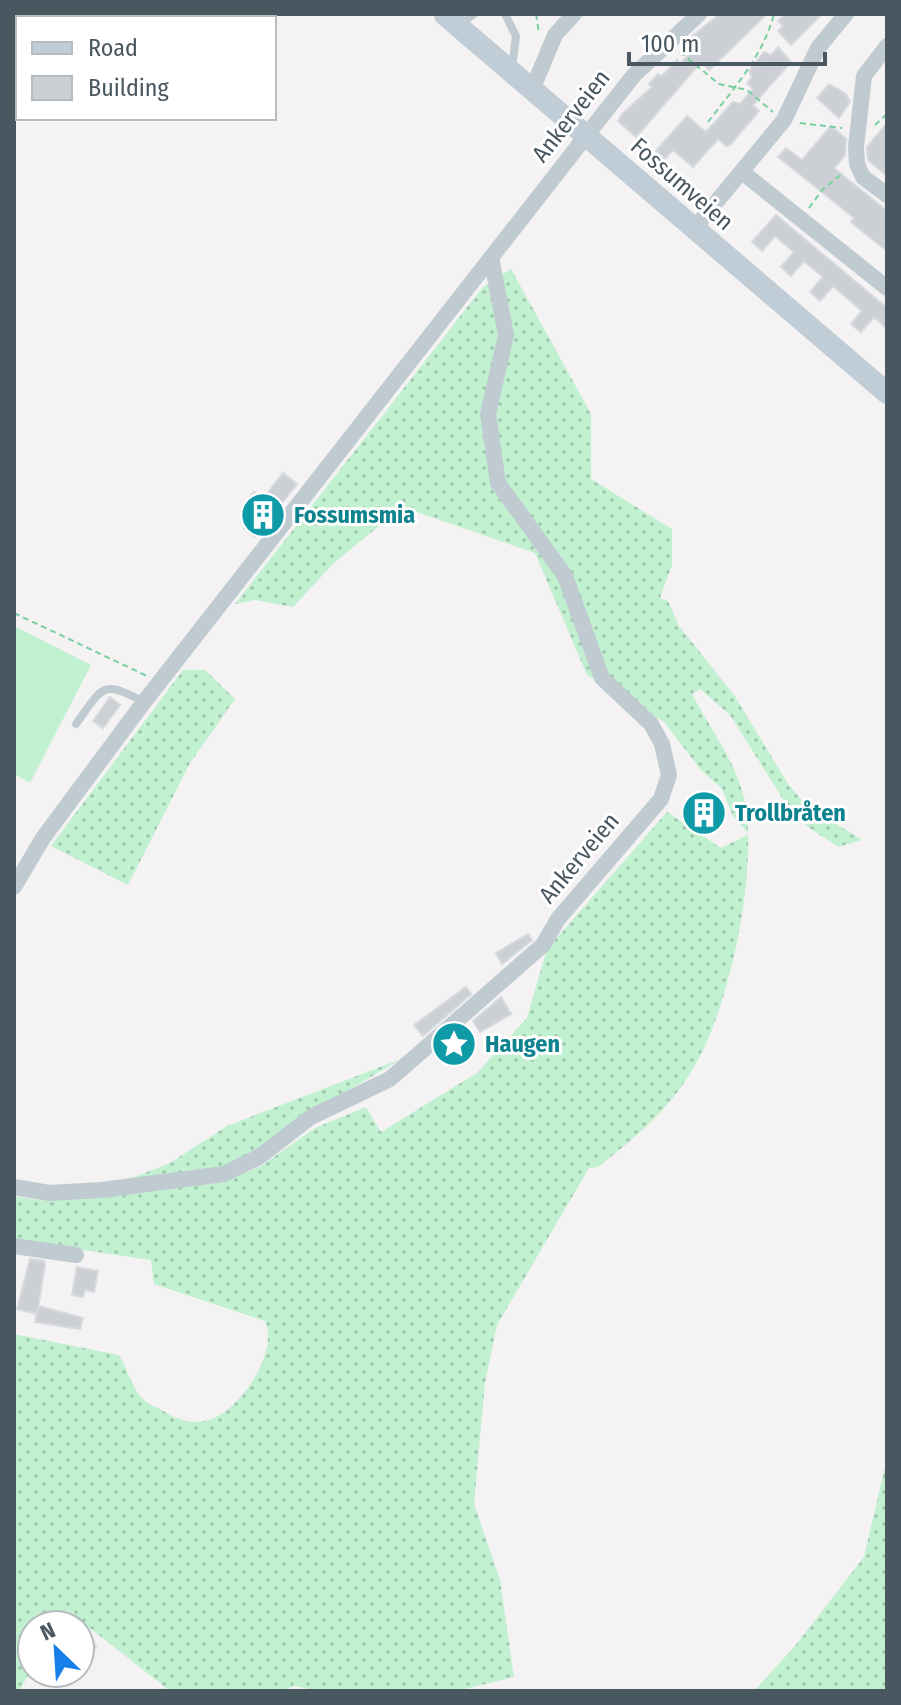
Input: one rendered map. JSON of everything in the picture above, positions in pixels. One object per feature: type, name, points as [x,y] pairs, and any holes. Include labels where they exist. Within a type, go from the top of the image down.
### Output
[{"type":"street","points":[[532,90],[555,35],[574,14]]},
{"type":"street","name":"Ankerveien","points":[[14,887],[18,867],[491,257],[586,136],[666,42],[699,14]]},
{"type":"street","points":[[694,229],[784,120],[818,48],[846,14]]},
{"type":"street","name":"Fossumveien","points":[[453,17],[511,72],[887,393]]},
{"type":"street","points":[[887,46],[864,76],[857,131],[857,164],[863,177],[887,195]]},
{"type":"street","points":[[742,172],[887,288]]},
{"type":"street","name":"Ankerveien","points":[[14,1187],[49,1193],[102,1190],[224,1174],[259,1157],[311,1117],[390,1079],[543,945],[558,919],[661,799],[669,775],[662,744],[651,724],[602,678],[565,576],[498,483],[488,414],[506,335],[491,257]]},
{"type":"street","points":[[14,1246],[76,1255]]},
{"type":"lane","points":[[505,14],[516,36],[511,72]]},
{"type":"lane","points":[[76,724],[103,689],[115,687],[144,702]]},
{"type":"path","points":[[708,122],[768,35],[774,14]]},
{"type":"path","points":[[666,42],[719,84],[747,90],[784,120],[857,131]]},
{"type":"path","points":[[817,197],[857,164]]},
{"type":"path","points":[[14,613],[158,684]]},
{"type":"green space","points":[[511,269],[591,414],[591,479],[672,529],[672,565],[660,598],[668,601],[679,626],[734,695],[788,784],[806,805],[862,840],[838,847],[795,818],[730,715],[700,689],[692,694],[738,779],[747,832],[733,816],[722,789],[701,770],[664,722],[587,675],[535,553],[402,507],[335,562],[293,607],[255,600],[235,604],[483,287]]},
{"type":"green space","points":[[14,626],[91,665],[30,783],[14,774]]},
{"type":"green space","points":[[183,670],[205,670],[235,699],[190,763],[128,885],[51,846]]},
{"type":"green space","points":[[667,812],[721,848],[748,835],[739,932],[720,1008],[707,1041],[685,1082],[651,1122],[598,1167],[589,1168],[497,1325],[485,1383],[474,1504],[500,1580],[514,1677],[456,1691],[318,1691],[295,1686],[279,1691],[170,1691],[96,1633],[96,1609],[16,1609],[16,1689],[20,1689],[14,1691],[14,1334],[119,1355],[135,1389],[144,1400],[173,1416],[192,1422],[217,1417],[242,1396],[261,1365],[268,1334],[265,1321],[154,1284],[151,1260],[14,1240],[14,1196],[47,1201],[224,1182],[261,1166],[315,1128],[366,1107],[381,1132],[477,1073],[527,1018],[547,949]]},
{"type":"green space","points":[[401,1059],[307,1115],[253,1155],[221,1169],[114,1185],[170,1163],[227,1126]]},
{"type":"green space","points":[[887,1458],[887,1691],[754,1691],[795,1646],[864,1557]]},
{"type":"building","points":[[720,14],[767,14],[709,70],[701,62],[636,137],[618,121],[622,114],[652,87],[649,84],[658,74],[661,77],[677,60],[680,64],[698,45],[690,38]]},
{"type":"building","points":[[785,14],[822,14],[791,45],[778,31],[783,26],[778,21]]},
{"type":"building","points":[[778,47],[791,62],[753,105],[759,111],[730,145],[726,146],[718,139],[693,167],[673,150],[665,159],[656,151],[687,116],[706,132],[733,102],[740,104],[753,89],[747,83],[752,77],[749,71],[764,52],[771,55]]},
{"type":"building","points":[[829,84],[846,94],[850,102],[839,118],[817,98]]},
{"type":"building","points":[[887,123],[887,176],[868,160],[867,147]]},
{"type":"building","points":[[831,126],[846,139],[845,155],[834,168],[887,211],[887,251],[851,222],[854,218],[778,157],[786,148],[802,160]]},
{"type":"building","points":[[776,215],[887,308],[887,329],[874,317],[861,332],[851,324],[862,311],[833,286],[820,301],[810,292],[823,277],[804,261],[791,276],[781,267],[794,252],[775,236],[762,251],[752,242]]},
{"type":"building","points":[[283,473],[297,484],[255,537],[244,528],[255,513],[244,504],[254,492],[263,499]]},
{"type":"building","points":[[110,697],[120,705],[103,728],[93,721]]},
{"type":"building","name":"Trollbråten","points":[[704,799],[719,813],[705,828],[690,814]]},
{"type":"building","points":[[528,934],[532,940],[502,964],[496,953]]},
{"type":"building","points":[[466,987],[471,994],[423,1036],[414,1025]]},
{"type":"building","points":[[501,997],[511,1014],[480,1032],[473,1021]]},
{"type":"building","points":[[30,1259],[44,1261],[45,1265],[37,1314],[17,1309]]},
{"type":"building","points":[[77,1267],[98,1271],[94,1292],[85,1290],[83,1297],[72,1295]]},
{"type":"building","points":[[39,1306],[83,1318],[80,1329],[35,1322]]},
{"type":"place","name":"Fossumsmia","points":[[263,515]]},
{"type":"place","name":"Trollbråten","points":[[704,813]]},
{"type":"place","name":"Haugen","points":[[454,1044]]}]
